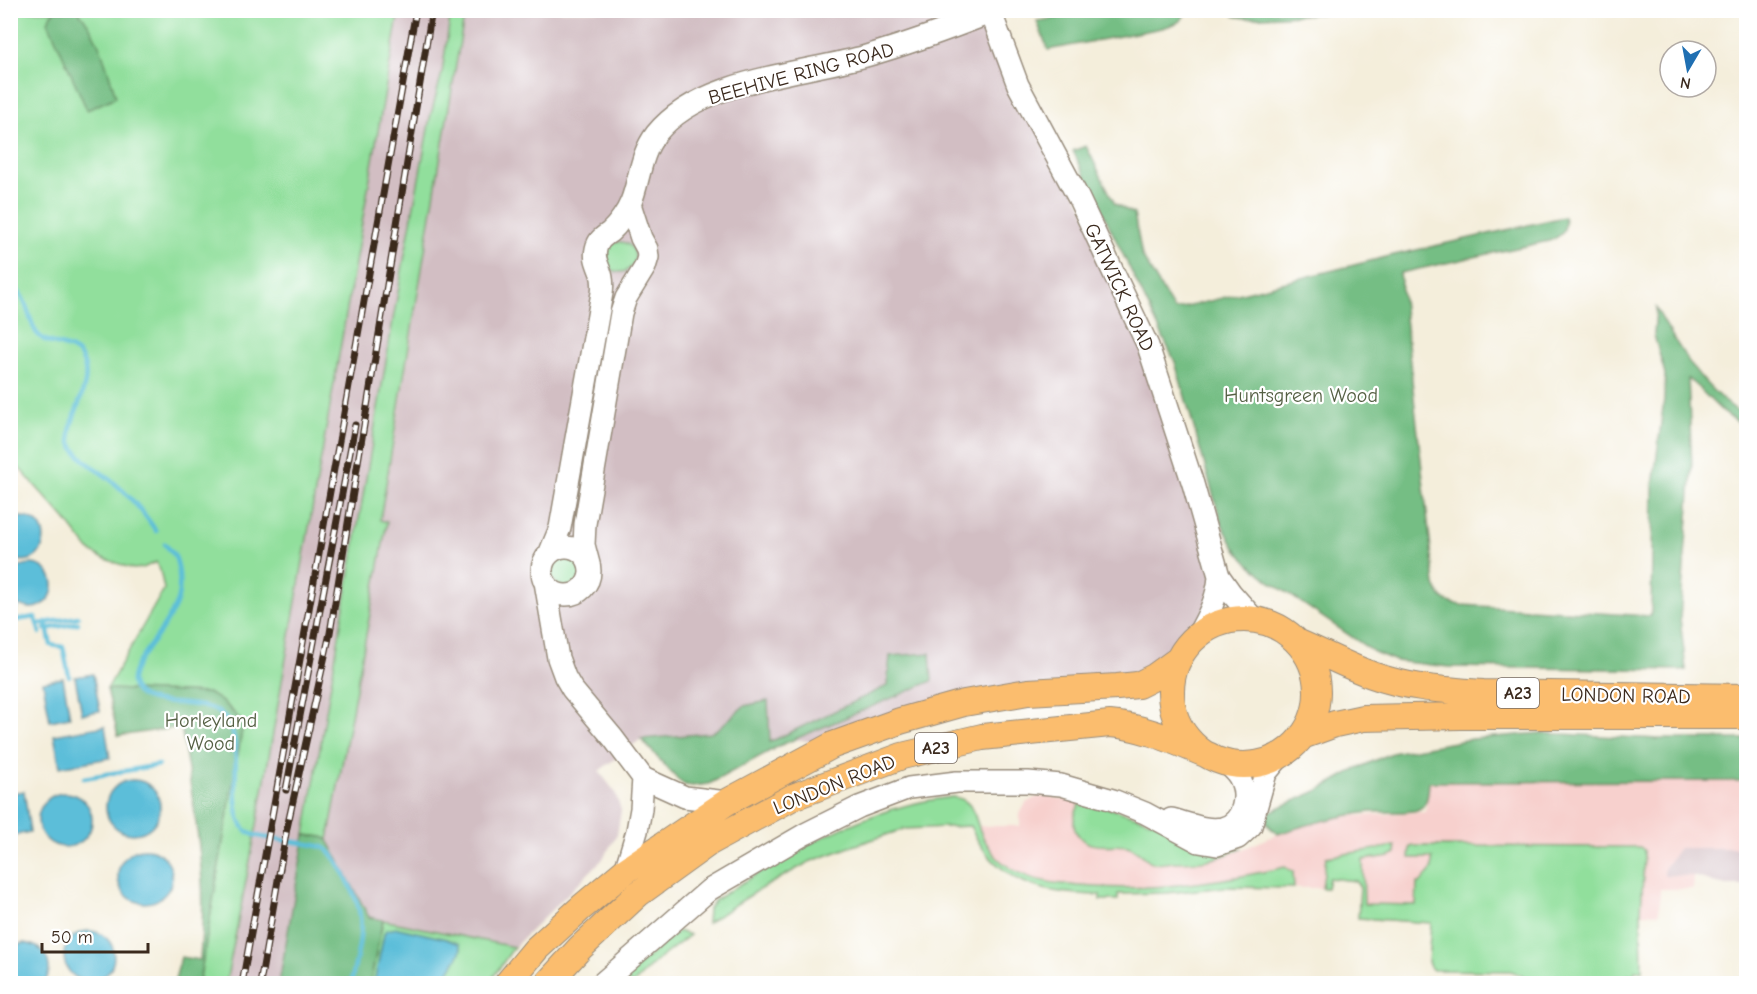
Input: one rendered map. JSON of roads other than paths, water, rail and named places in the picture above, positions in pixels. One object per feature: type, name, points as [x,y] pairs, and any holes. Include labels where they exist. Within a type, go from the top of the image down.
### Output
[{"type":"main road","points":[[1254,619],[1271,624],[1299,643],[1314,670],[1317,694],[1312,720],[1293,746],[1269,760],[1252,764],[1236,764],[1216,759],[1199,750],[1188,740],[1176,720],[1172,703],[1172,682],[1179,659],[1186,647],[1197,636],[1212,626],[1226,621],[1254,619]]},
{"type":"main road","name":"LONDON ROAD","points":[[1299,643],[1372,675],[1447,691],[1746,697]]},
{"type":"main road","name":"LONDON ROAD","points":[[507,984],[536,949],[625,872],[728,802],[833,745],[900,721],[964,704],[1028,692],[1138,685],[1154,677],[1179,659]]},
{"type":"main road","name":"LONDON ROAD","points":[[1302,736],[1335,724],[1363,718],[1746,716]]},
{"type":"main road","name":"LONDON ROAD","points":[[547,984],[586,942],[638,894],[710,842],[793,797],[902,756],[982,737],[1110,724],[1137,728],[1216,759]]},
{"type":"street","name":"BEEHIVE RING ROAD","points":[[544,582],[542,565],[560,528],[602,293],[600,271],[595,259],[596,250],[599,240],[609,232],[630,204],[641,162],[650,144],[664,126],[691,104],[712,95],[765,79],[833,65],[909,43],[990,12]]},
{"type":"street","name":"GATWICK ROAD","points":[[990,12],[1018,85],[1078,196],[1148,346],[1193,484],[1219,576],[1254,619]]},
{"type":"street","points":[[630,204],[641,238]]},
{"type":"street","points":[[544,582],[554,591],[565,594],[578,591],[587,574],[584,545],[585,524],[621,314],[626,298],[647,262],[646,245],[634,232],[617,229],[609,232]]},
{"type":"street","points":[[600,271],[609,279],[622,282],[634,279],[644,270]]},
{"type":"street","points":[[550,552],[561,547],[573,548],[580,552],[587,574],[562,620],[556,648]]},
{"type":"street","name":"GATWICK ROAD","points":[[1197,636],[1218,590],[1219,576]]},
{"type":"street","points":[[544,582],[560,666],[568,683],[643,778],[685,797],[728,802]]},
{"type":"street","points":[[1145,813],[1199,842],[1217,845],[1229,843],[1251,826],[1264,778],[1281,755]]},
{"type":"street","points":[[601,984],[709,890],[805,834],[859,807],[909,788],[957,782],[1045,783],[1094,794],[1145,813],[1211,829],[1227,827],[1234,822],[1242,810],[1241,780],[1233,768],[1216,759]]},
{"type":"street","points":[[625,872],[637,831],[643,778]]},
{"type":"water","points":[[18,517],[31,519],[39,525],[43,533],[40,552],[24,561],[11,558],[11,519]]},
{"type":"water","points":[[31,564],[47,570],[53,586],[47,602],[31,608],[15,602],[9,586],[15,570]]},
{"type":"water","points":[[93,674],[100,711],[82,714],[75,677]]},
{"type":"water","points":[[63,678],[70,717],[50,721],[43,682]]},
{"type":"water","points":[[105,726],[110,758],[60,767],[54,735]]},
{"type":"water","points":[[133,780],[143,782],[152,788],[158,797],[160,807],[158,817],[152,826],[143,832],[133,834],[123,832],[114,826],[108,817],[106,807],[108,797],[114,788],[123,782]]},
{"type":"water","points":[[24,791],[30,832],[11,836],[11,793]]},
{"type":"water","points":[[65,793],[75,795],[84,801],[90,810],[92,820],[90,830],[84,839],[75,845],[65,847],[55,845],[46,839],[40,830],[38,820],[40,810],[46,801],[55,795]]},
{"type":"water","points":[[145,849],[155,851],[164,857],[170,866],[172,876],[170,886],[164,895],[155,901],[145,903],[135,901],[126,895],[120,886],[118,876],[120,866],[126,857],[135,851]]},
{"type":"water","points":[[398,928],[459,944],[461,949],[459,955],[442,983],[374,983],[384,934],[386,930]]},
{"type":"water","points":[[89,931],[107,938],[114,956],[107,974],[89,981],[71,974],[64,956],[71,938]]},
{"type":"water","points":[[23,943],[37,948],[46,957],[49,969],[44,983],[11,983],[11,947]]},
{"type":"waterway","points":[[10,285],[20,294],[36,332],[46,341],[73,350],[82,359],[85,382],[71,428],[70,438],[73,447],[86,461],[130,497],[156,531]]},
{"type":"waterway","points":[[165,544],[176,559],[179,582],[178,599],[167,622],[136,666],[133,674],[133,687],[140,695],[149,699],[211,709],[221,714],[229,724],[236,752],[238,815],[246,830],[258,836],[325,848],[333,855],[351,886],[360,916],[360,941],[351,984]]},
{"type":"waterway","points":[[10,615],[17,606]]},
{"type":"waterway","points":[[10,621],[35,617],[40,633]]},
{"type":"waterway","points":[[39,624],[78,617]]},
{"type":"waterway","points":[[46,622],[51,645],[63,647],[69,676]]},
{"type":"waterway","points":[[45,629],[78,623]]},
{"type":"waterway","points":[[84,778],[159,765]]},
{"type":"railway","points":[[242,984],[416,10]]},
{"type":"railway","points":[[260,984],[287,828],[330,633],[432,10]]},
{"type":"railway","points":[[286,790],[355,425]]},
{"type":"park label","name":"Huntsgreen Wood","points":[[1301,395]]},
{"type":"park label","name":"Horleyland Wood","points":[[211,732]]}]
